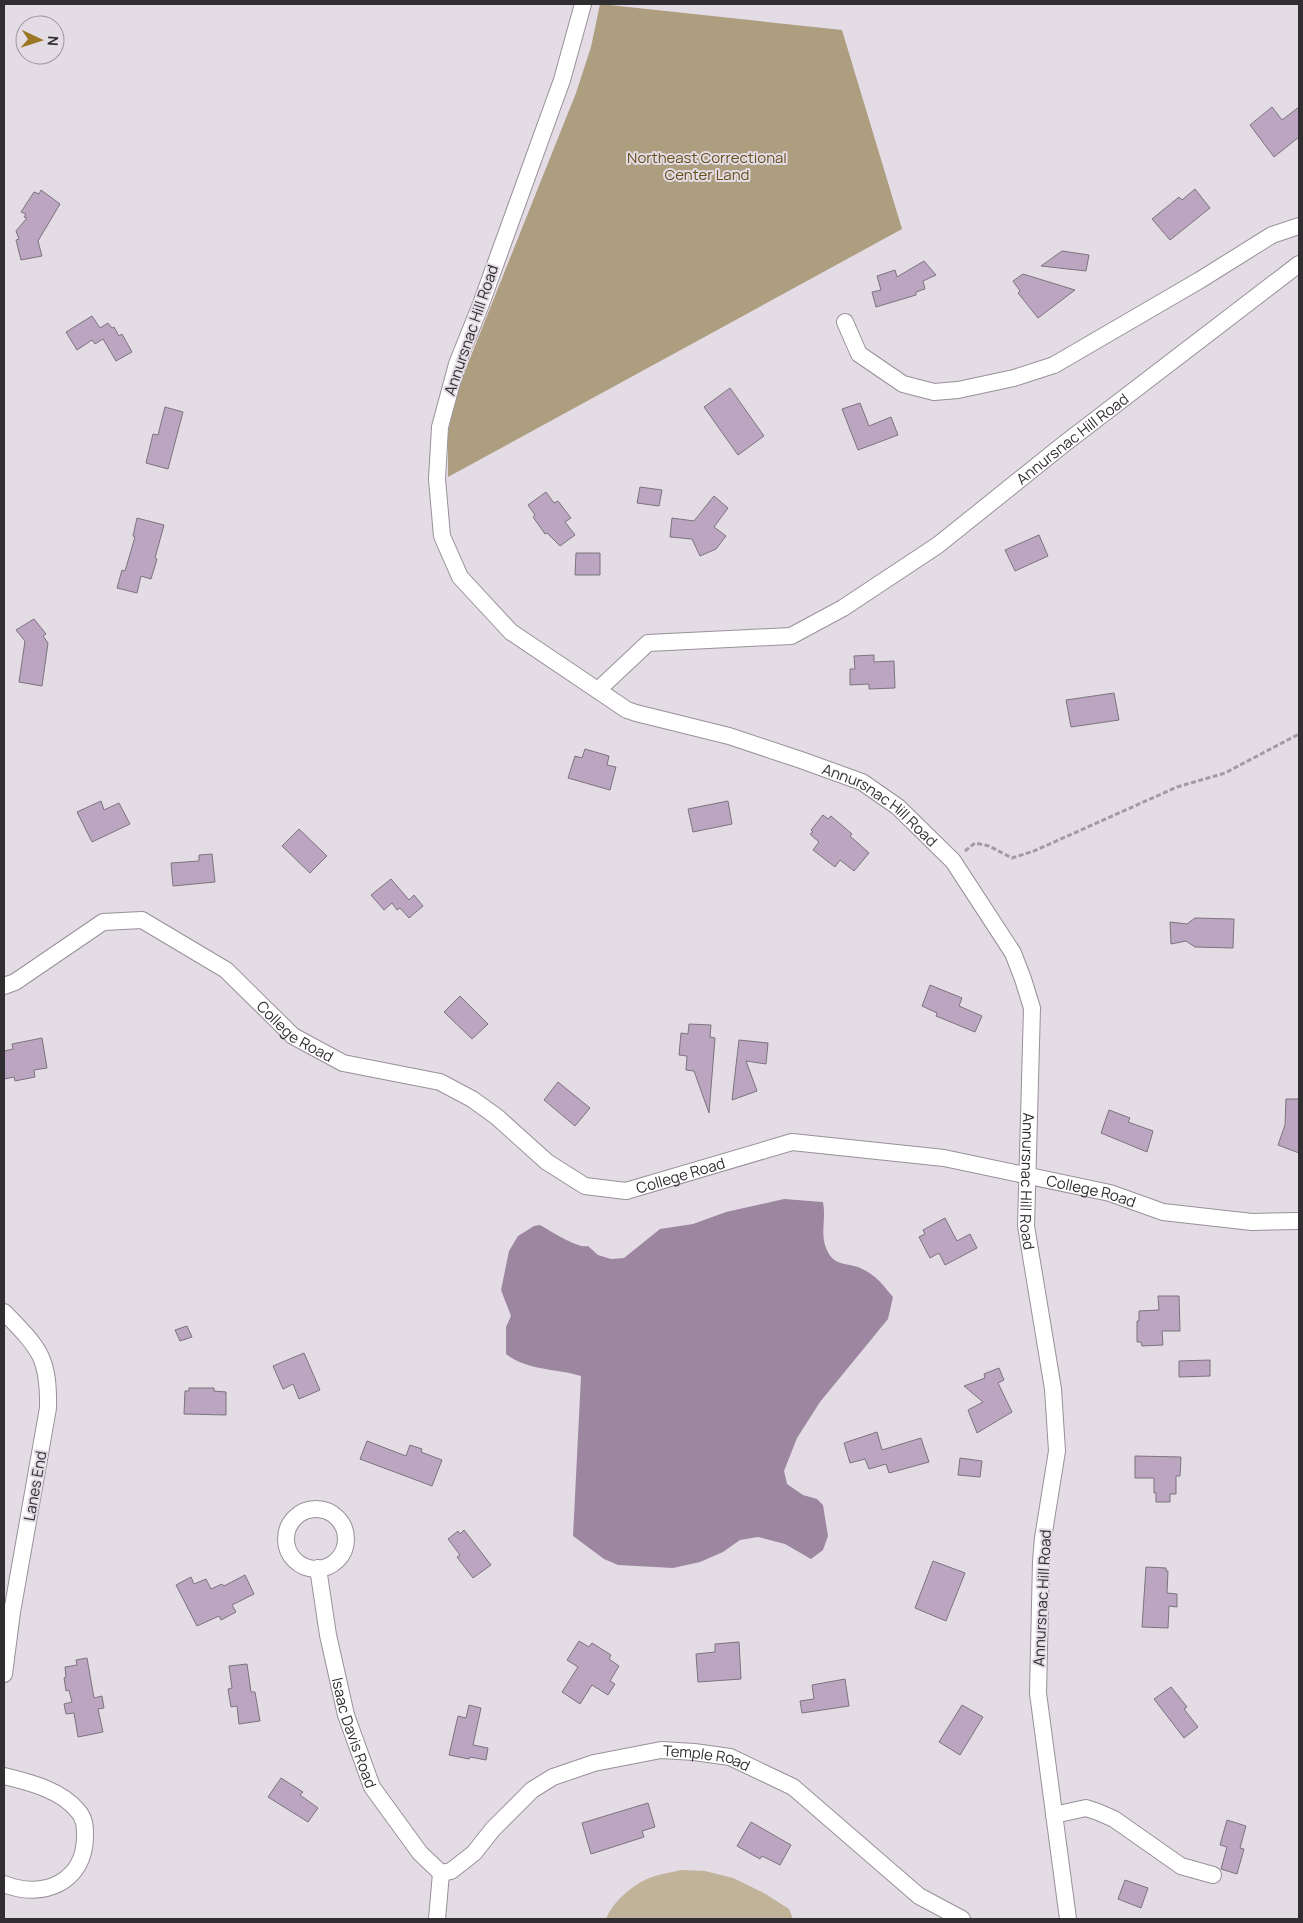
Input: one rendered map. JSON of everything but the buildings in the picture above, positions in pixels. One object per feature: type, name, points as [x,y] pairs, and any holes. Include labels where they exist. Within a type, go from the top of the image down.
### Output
[{"type":"street","name":"Annursnac Hill Road","points":[[583,4],[562,80],[480,304],[456,364],[440,427],[437,479],[442,536],[460,577],[511,632],[627,710],[729,736],[862,782],[898,807],[953,861],[1013,953],[1032,1008],[1026,1226],[1053,1389],[1057,1451],[1041,1561],[1038,1693],[1068,1919]]},
{"type":"street","points":[[845,322],[859,354],[903,384],[934,392],[958,390],[1014,378],[1054,366],[1272,235],[1299,226]]},
{"type":"street","name":"Annursnac Hill Road","points":[[598,690],[648,643],[791,636],[843,608],[938,545],[1064,444],[1299,264]]},
{"type":"street","name":"College Road","points":[[4,986],[15,982],[103,922],[142,920],[226,970],[293,1036],[343,1063],[440,1082],[472,1099],[547,1162],[585,1186],[626,1191],[792,1142],[944,1158],[1110,1194],[1164,1212],[1252,1222],[1299,1222]]},
{"type":"street","name":"Lanes End","points":[[4,1312],[30,1339],[44,1361],[48,1382],[48,1408],[12,1612],[4,1674]]},
{"type":"street","name":"Isaac Davis Road","points":[[318,1568],[328,1635],[346,1715],[372,1787],[420,1853],[440,1873]]},
{"type":"street","name":"Temple Road","points":[[440,1873],[452,1871],[474,1853],[493,1830],[532,1790],[553,1777],[594,1764],[660,1750],[694,1752],[730,1757],[793,1787],[918,1896],[962,1919]]},
{"type":"street","points":[[4,1776],[39,1786],[62,1798],[79,1812],[85,1824],[85,1837],[81,1860],[68,1879],[52,1886],[34,1890],[11,1887],[4,1884]]},
{"type":"street","points":[[1054,1815],[1086,1808],[1098,1812],[1114,1819],[1180,1866],[1213,1875]]},
{"type":"street","points":[[437,1919],[440,1873]]},
{"type":"path","points":[[953,861],[975,844],[989,846],[1012,858],[1034,851],[1177,787],[1225,773],[1299,734]]},
{"type":"shaded area","points":[[784,1199],[823,1202],[824,1240],[831,1257],[838,1262],[858,1267],[871,1274],[880,1281],[893,1297],[888,1319],[820,1402],[797,1438],[784,1471],[787,1484],[803,1495],[817,1499],[823,1505],[828,1536],[823,1550],[811,1559],[785,1544],[758,1537],[740,1540],[723,1552],[700,1562],[673,1568],[618,1565],[604,1559],[573,1536],[581,1376],[533,1366],[506,1354],[506,1327],[511,1316],[501,1290],[509,1251],[518,1236],[534,1226],[540,1225],[571,1242],[588,1246],[598,1255],[611,1259],[624,1258],[660,1229],[693,1224],[726,1212]]},
{"type":"shaded area","points":[[681,1870],[705,1871],[733,1878],[764,1893],[789,1909],[793,1919],[606,1919],[617,1901],[641,1882],[651,1877]]},
{"type":"green space","name":"Northeast Correctional Center Land","points":[[600,4],[842,30],[902,229],[448,477],[448,433],[457,391],[576,93],[591,47]]}]
